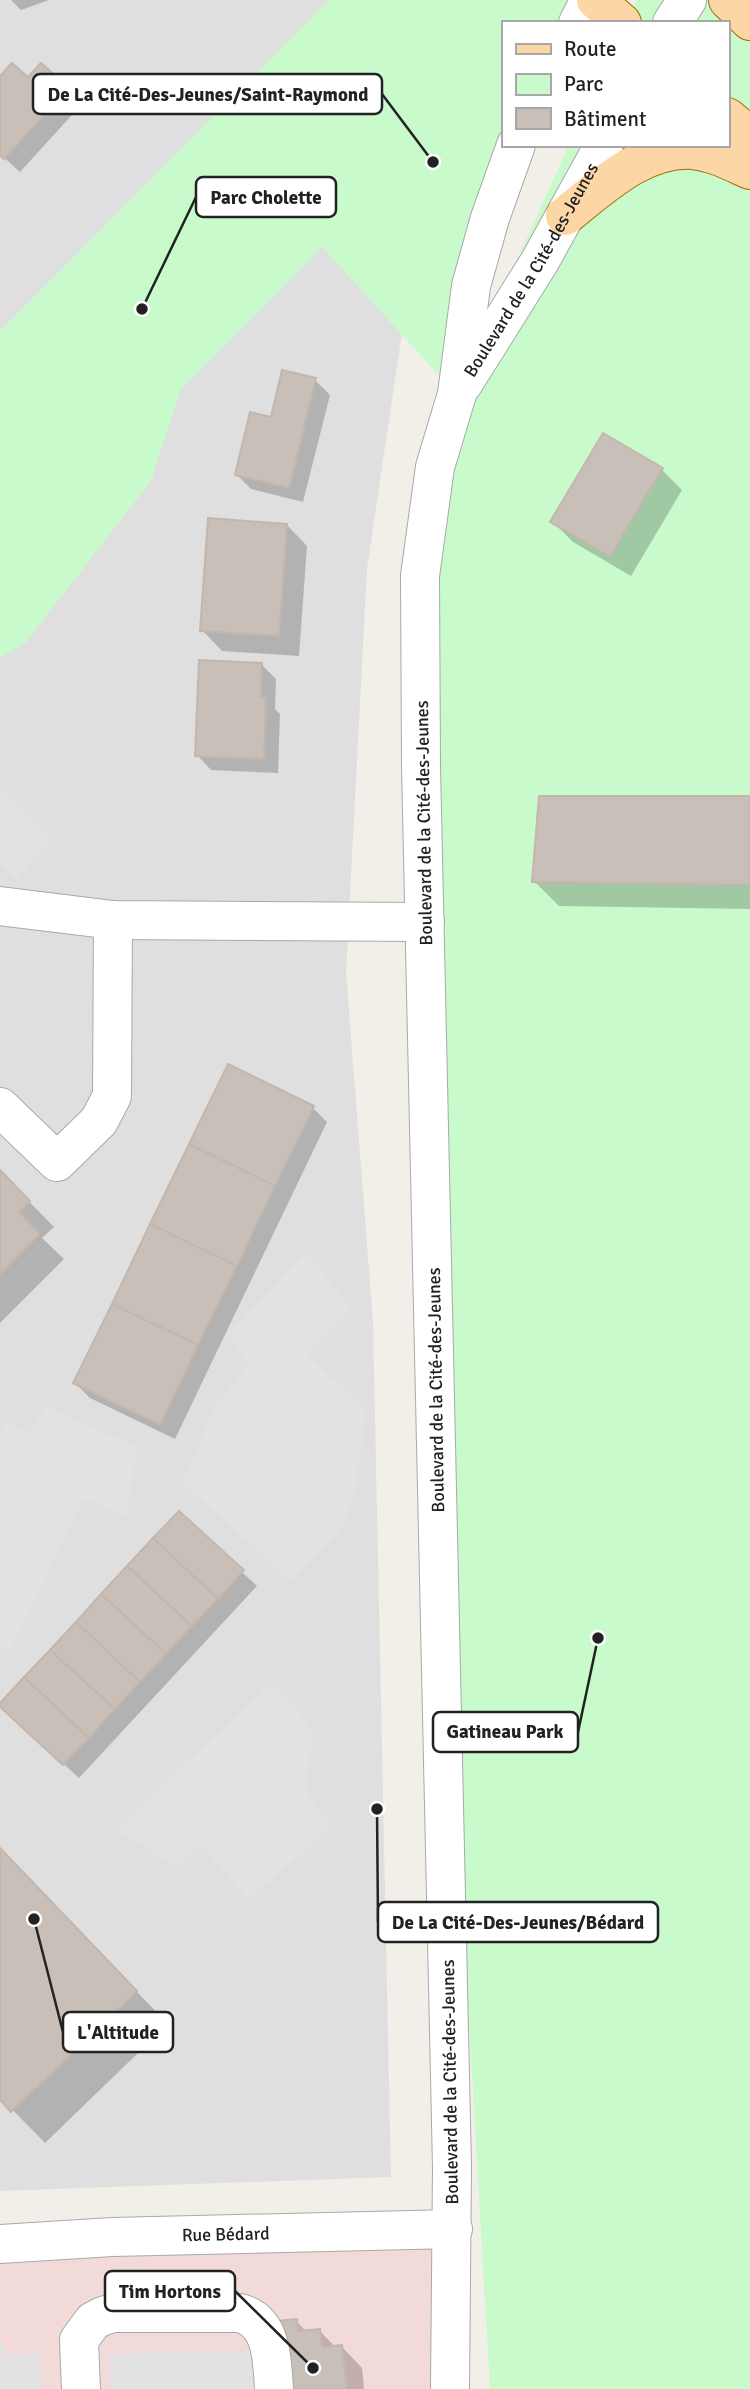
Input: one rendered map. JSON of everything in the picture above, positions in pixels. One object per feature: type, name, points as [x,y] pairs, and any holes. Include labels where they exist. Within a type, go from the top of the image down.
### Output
[{"type":"main road","points":[[596,0],[620,21]]},
{"type":"main road","points":[[728,0],[750,20]]},
{"type":"main road","points":[[729,119],[750,136]]},
{"type":"main road","points":[[565,216],[617,175],[640,161],[665,153],[694,150],[723,158],[750,170]]},
{"type":"street","points":[[579,21],[590,0]]},
{"type":"street","points":[[673,21],[687,0]]},
{"type":"street","name":"Boulevard de la Cité-des-Jeunes","points":[[450,2389],[453,2229],[421,766],[420,576],[435,467],[457,394],[471,286],[490,218],[515,147]]},
{"type":"street","name":"Boulevard de la Cité-des-Jeunes","points":[[457,394],[540,261],[603,147]]},
{"type":"street","points":[[0,906],[113,920],[425,922]]},
{"type":"street","points":[[0,1107],[57,1163],[99,1121],[111,1097],[113,920]]},
{"type":"street","name":"Rue Bédard","points":[[0,2244],[117,2236],[453,2229]]},
{"type":"street","points":[[81,2389],[78,2347],[83,2332],[93,2321],[103,2316],[123,2313],[247,2315],[262,2327],[267,2337],[274,2389]]},
{"type":"shaded area","points":[[0,0],[497,0],[421,205],[367,569],[346,972],[373,1322],[391,2177],[0,2191]]},
{"type":"shaded area","points":[[0,790],[52,840],[16,880],[0,864]]},
{"type":"shaded area","points":[[306,1253],[352,1308],[307,1355],[366,1410],[356,1488],[340,1532],[290,1581],[183,1482],[214,1408],[249,1364],[227,1334]]},
{"type":"shaded area","points":[[46,1407],[138,1447],[126,1516],[84,1499],[10,1651],[0,1646],[0,1434],[6,1422],[30,1432]]},
{"type":"shaded area","points":[[272,1682],[313,1730],[306,1791],[331,1826],[249,1900],[201,1846],[175,1866],[117,1830]]},
{"type":"shaded area","points":[[453,2229],[450,2389],[0,2389],[0,2244]]},
{"type":"shaded area","points":[[0,2338],[7,2356],[39,2352],[43,2389],[0,2389]]},
{"type":"shaded area","points":[[251,2351],[254,2389],[111,2389],[109,2354]]},
{"type":"green space","points":[[329,0],[590,0],[579,21],[502,21],[503,147],[475,353],[568,147],[729,147],[729,21],[625,21],[637,0],[750,0],[750,2389],[490,2389],[404,887],[414,714],[457,395],[322,247],[181,389],[151,481],[26,642],[0,658],[0,331]]},
{"type":"building","points":[[12,63],[28,77],[41,63],[69,88],[4,159],[0,155],[0,76]]},
{"type":"building","points":[[282,370],[316,378],[289,488],[235,475],[250,412],[271,417]]},
{"type":"building","points":[[603,433],[663,468],[610,557],[550,522]]},
{"type":"building","points":[[208,518],[287,524],[279,636],[200,631]]},
{"type":"building","points":[[199,660],[262,663],[261,697],[266,697],[264,759],[195,756]]},
{"type":"building","points":[[539,796],[750,796],[750,885],[532,882]]},
{"type":"building","points":[[228,1064],[314,1106],[275,1186],[189,1144]]},
{"type":"building","points":[[189,1144],[275,1186],[237,1266],[150,1224]]},
{"type":"building","points":[[0,1170],[30,1201],[19,1212],[40,1234],[0,1274]]},
{"type":"building","points":[[150,1224],[237,1266],[198,1345],[112,1304]]},
{"type":"building","points":[[112,1304],[198,1345],[160,1425],[73,1383]]},
{"type":"building","points":[[179,1511],[244,1570],[218,1599],[153,1538]]},
{"type":"building","points":[[153,1538],[218,1599],[192,1626],[127,1566]]},
{"type":"building","points":[[127,1566],[192,1626],[166,1654],[101,1594]]},
{"type":"building","points":[[101,1594],[166,1654],[140,1682],[76,1622]]},
{"type":"building","points":[[76,1622],[140,1682],[115,1709],[50,1650]]},
{"type":"building","points":[[50,1650],[115,1709],[89,1738],[24,1677]]},
{"type":"building","points":[[24,1677],[89,1738],[63,1765],[0,1707],[0,1703]]},
{"type":"building","points":[[0,1848],[137,1991],[11,2112],[0,2100]]},
{"type":"building","points":[[297,2319],[298,2331],[320,2329],[322,2347],[342,2345],[347,2389],[283,2389],[277,2321]]},
{"type":"place","name":"De La Cité-Des-Jeunes/Saint-Raymond","points":[[433,162]]},
{"type":"place","name":"Parc Cholette","points":[[142,309]]},
{"type":"place","name":"Gatineau Park","points":[[598,1638]]},
{"type":"place","name":"De La Cité-Des-Jeunes/Bédard","points":[[377,1809]]},
{"type":"place","name":"L'Altitude","points":[[34,1919]]},
{"type":"place","name":"Tim Hortons","points":[[313,2368]]}]
